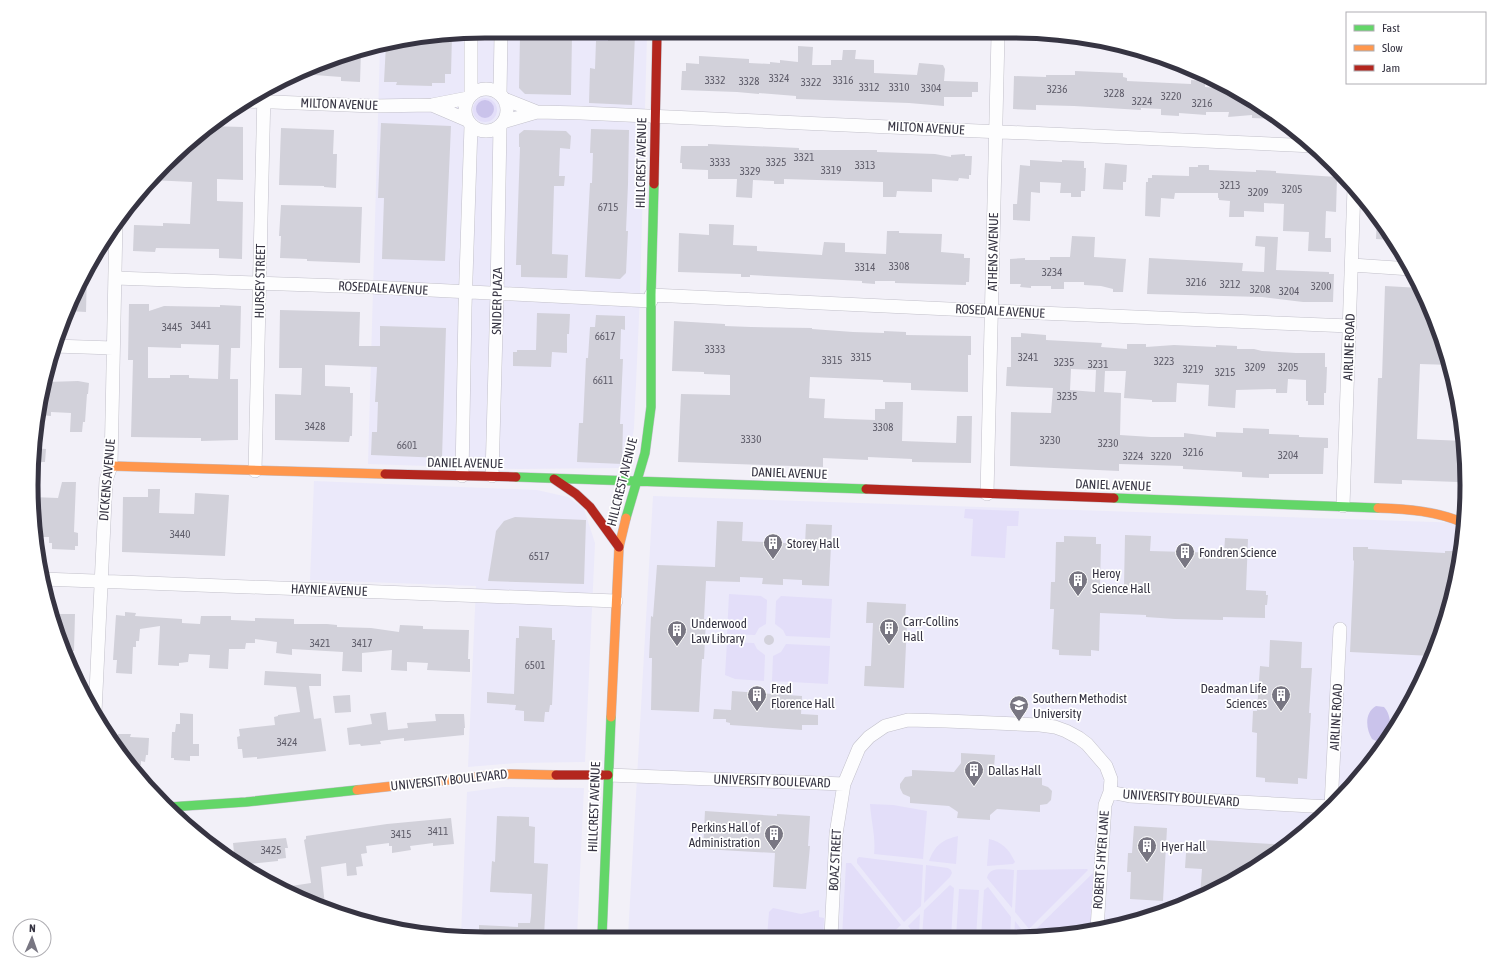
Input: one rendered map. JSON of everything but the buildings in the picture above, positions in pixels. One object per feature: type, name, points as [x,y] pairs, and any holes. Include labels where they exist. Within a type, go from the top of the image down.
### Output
[{"type":"street","points":[[462,476],[469,123],[464,108],[469,96],[472,38]]},
{"type":"street","points":[[469,123],[478,130],[493,130],[501,124],[507,110],[502,96],[501,38]]},
{"type":"street","name":"HILLCREST AVENUE","points":[[602,932],[619,547],[625,520],[645,453],[651,407],[651,298],[657,38]]},
{"type":"street","name":"ATHENS AVENUE","points":[[988,494],[998,38]]},
{"type":"street","points":[[469,96],[478,90],[485,89],[493,90],[502,96]]},
{"type":"street","name":"MILTON AVENUE","points":[[264,97],[373,106],[432,105],[469,96]]},
{"type":"street","name":"MILTON AVENUE","points":[[502,96],[537,112]]},
{"type":"street","name":"HURSEY STREET","points":[[255,471],[264,97]]},
{"type":"street","name":"MILTON AVENUE","points":[[432,105],[469,123]]},
{"type":"street","name":"MILTON AVENUE","points":[[501,124],[537,112],[1304,146]]},
{"type":"street","name":"SNIDER PLAZA","points":[[492,476],[501,124]]},
{"type":"street","name":"AIRLINE ROAD","points":[[1343,506],[1354,196]]},
{"type":"street","name":"DICKENS AVENUE","points":[[95,703],[106,480],[111,466],[116,233]]},
{"type":"street","points":[[1352,265],[1404,269]]},
{"type":"street","name":"ROSEDALE AVENUE","points":[[115,278],[1350,326]]},
{"type":"street","points":[[60,346],[113,348]]},
{"type":"street","name":"DANIEL AVENUE","points":[[111,466],[255,471],[492,476],[1343,506],[1412,509],[1433,512],[1458,521]]},
{"type":"street","points":[[554,479],[576,494],[590,507],[619,547]]},
{"type":"street","name":"HAYNIE AVENUE","points":[[48,579],[616,600]]},
{"type":"street","name":"AIRLINE ROAD","points":[[1331,798],[1340,629]]},
{"type":"street","name":"UNIVERSITY BOULEVARD","points":[[175,807],[246,802],[503,774],[632,775],[844,784],[859,748],[869,737],[885,726],[908,720],[1040,725],[1055,727],[1066,731],[1087,744],[1106,766],[1111,779],[1110,792],[1130,796],[1323,807]]},
{"type":"street","name":"BOAZ STREET","points":[[831,932],[836,834],[844,784]]},
{"type":"street","name":"ROBERT S HYER LANE","points":[[1097,923],[1105,805],[1110,792]]},
{"type":"shaded area","points":[[647,38],[640,295],[634,428],[630,455],[624,468],[519,469],[368,464],[380,51],[427,42],[456,39]]},
{"type":"shaded area","points":[[485,98],[490,99],[496,105],[496,115],[490,121],[485,122],[480,121],[474,115],[473,110],[474,105],[480,99]]},
{"type":"shaded area","points":[[485,100],[491,103],[494,109],[491,115],[485,118],[479,115],[476,109],[479,103]]},
{"type":"shaded area","points":[[314,481],[537,490],[568,497],[584,509],[595,543],[585,762],[517,763],[468,767],[476,586],[310,580]]},
{"type":"shaded area","name":"Southern Methodist University","points":[[653,496],[1458,523],[1456,543],[1445,601],[1436,629],[1414,683],[1385,733],[1349,780],[1308,821],[1261,857],[1211,886],[1184,898],[1129,917],[1071,928],[1042,931],[628,932]]},
{"type":"shaded area","points":[[965,509],[1019,511],[1018,526],[1007,526],[1005,558],[971,556],[973,519],[964,518]]},
{"type":"shaded area","points":[[729,594],[761,596],[767,600],[766,624],[759,628],[755,635],[727,634]]},
{"type":"shaded area","points":[[781,596],[832,599],[830,638],[786,636],[783,630],[775,624],[776,601]]},
{"type":"shaded area","points":[[727,642],[754,643],[757,649],[765,655],[764,681],[735,679],[725,675]]},
{"type":"shaded area","points":[[786,644],[830,646],[828,684],[772,681],[773,656],[781,652]]},
{"type":"shaded area","points":[[1376,706],[1384,707],[1389,718],[1390,725],[1380,741],[1372,739],[1368,731],[1367,721],[1369,713]]},
{"type":"shaded area","points":[[503,787],[584,788],[577,932],[461,931],[467,792]]},
{"type":"shaded area","points":[[870,804],[893,805],[927,811],[923,859],[874,854],[874,835]]},
{"type":"shaded area","points":[[958,836],[956,864],[929,861],[934,851],[943,841]]},
{"type":"shaded area","points":[[989,839],[998,842],[1005,847],[1015,862],[1013,864],[987,866]]},
{"type":"shaded area","points":[[859,857],[923,865],[921,906],[904,922],[857,863],[857,859]]},
{"type":"shaded area","points":[[846,863],[851,863],[901,925],[893,932],[842,932]]},
{"type":"shaded area","points":[[926,865],[948,868],[952,873],[950,877],[924,903]]},
{"type":"shaded area","points":[[994,870],[1014,870],[1012,908],[987,878],[988,874]]},
{"type":"shaded area","points":[[1017,870],[1088,870],[1029,929],[1015,912]]},
{"type":"shaded area","points":[[1095,871],[1091,924],[1034,931]]},
{"type":"shaded area","points":[[950,885],[954,888],[951,932],[922,932],[924,910]]},
{"type":"shaded area","points":[[988,887],[1011,917],[1010,932],[981,932],[984,890]]},
{"type":"shaded area","points":[[959,889],[979,890],[976,932],[956,932]]},
{"type":"shaded area","points":[[773,908],[801,914],[819,910],[819,917],[824,918],[823,932],[767,932],[769,912]]},
{"type":"shaded area","points":[[920,914],[919,932],[913,932],[908,926]]},
{"type":"shaded area","points":[[1015,921],[1023,932],[1014,932]]},
{"type":"traffic: fast","points":[[626,518],[645,453],[651,407],[651,295],[654,184]]},
{"type":"traffic: fast","points":[[516,477],[866,489]]},
{"type":"traffic: fast","points":[[1114,498],[1378,508]]},
{"type":"traffic: fast","points":[[602,932],[611,717]]},
{"type":"traffic: fast","points":[[175,807],[246,802],[357,790]]},
{"type":"traffic: slow","points":[[111,466],[385,474]]},
{"type":"traffic: slow","points":[[1378,508],[1422,511],[1458,521]]},
{"type":"traffic: slow","points":[[611,717],[619,547],[626,518]]},
{"type":"traffic: slow","points":[[357,790],[503,774],[556,775]]},
{"type":"traffic: jam","points":[[654,184],[657,38]]},
{"type":"traffic: jam","points":[[385,474],[516,477]]},
{"type":"traffic: jam","points":[[554,479],[576,494],[590,507],[619,547]]},
{"type":"traffic: jam","points":[[866,489],[1114,498]]},
{"type":"traffic: jam","points":[[556,775],[608,775]]},
{"type":"place","name":"Storey Hall","points":[[773,560]]},
{"type":"place","name":"Fondren Science","points":[[1185,569]]},
{"type":"place","name":"Heroy Science Hall","points":[[1078,597]]},
{"type":"place","name":"Carr-Collins Hall","points":[[889,645]]},
{"type":"place","name":"Underwood Law Library","points":[[677,647]]},
{"type":"place","name":"Fred Florence Hall","points":[[757,712]]},
{"type":"place","name":"Deadman Life Sciences","points":[[1281,712]]},
{"type":"place","name":"Southern Methodist University","points":[[1019,722]]},
{"type":"place","name":"Dallas Hall","points":[[974,787]]},
{"type":"place","name":"Perkins Hall of Administration","points":[[774,851]]},
{"type":"place","name":"Hyer Hall","points":[[1147,863]]}]
